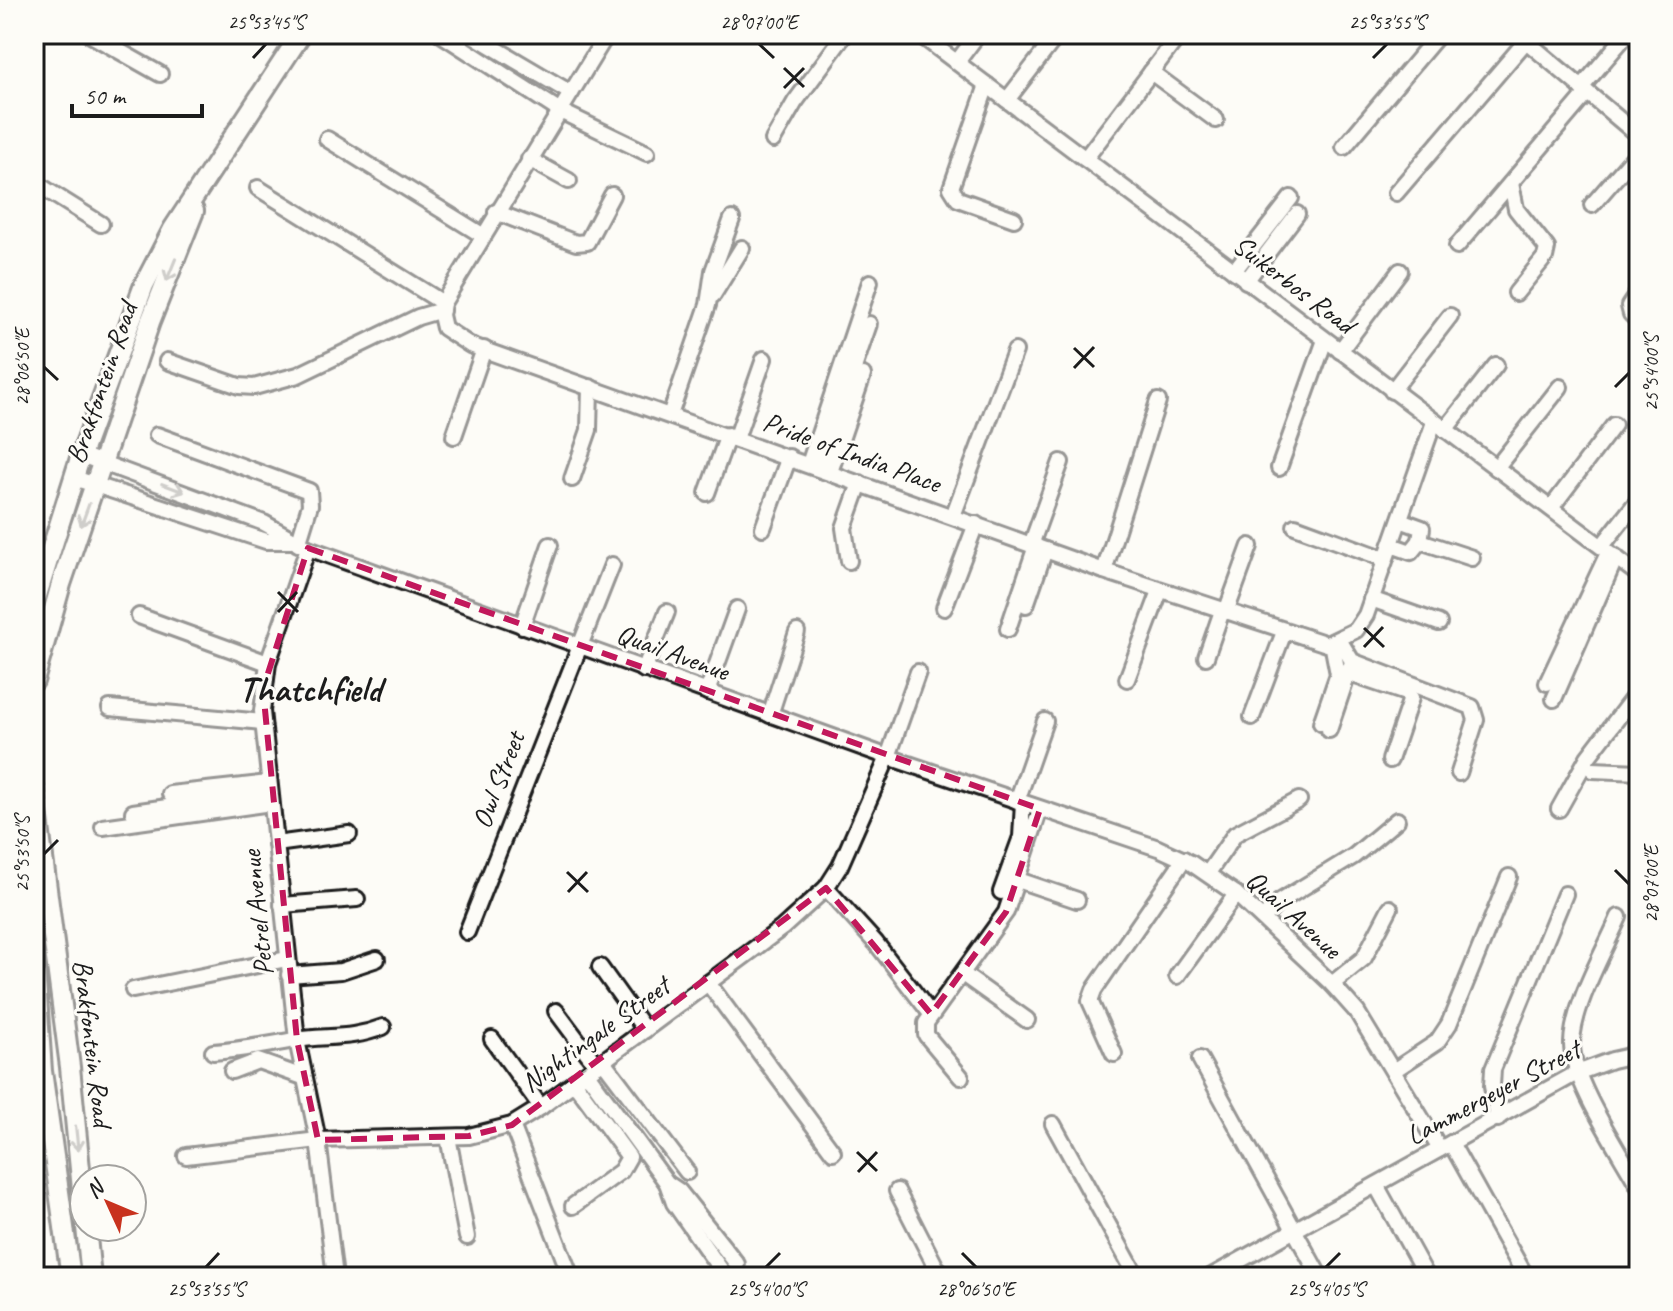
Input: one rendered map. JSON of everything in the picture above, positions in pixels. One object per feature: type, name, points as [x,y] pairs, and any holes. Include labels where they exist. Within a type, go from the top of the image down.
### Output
[{"type":"street","points":[[89,34],[160,74]]},
{"type":"street","name":"Brakfontein Road","points":[[34,605],[81,455],[144,285],[173,229],[197,197],[301,34]]},
{"type":"street","points":[[441,34],[560,111],[647,153]]},
{"type":"street","points":[[471,34],[571,93]]},
{"type":"street","points":[[167,361],[239,386],[274,383],[443,306],[482,235],[607,34]]},
{"type":"street","points":[[773,140],[801,93],[845,34]]},
{"type":"street","name":"Suikerbos Road","points":[[919,34],[1639,575]]},
{"type":"street","points":[[957,62],[978,34]]},
{"type":"street","points":[[1007,100],[1058,34]]},
{"type":"street","points":[[1085,159],[1180,34]]},
{"type":"street","points":[[1344,147],[1439,34]]},
{"type":"street","points":[[1457,246],[1511,183],[1627,34]]},
{"type":"street","points":[[1396,193],[1522,38],[1639,136]]},
{"type":"street","points":[[1151,72],[1216,120]]},
{"type":"street","points":[[987,85],[951,188],[958,199],[1014,219]]},
{"type":"street","points":[[327,139],[482,235]]},
{"type":"street","points":[[1592,205],[1639,151]]},
{"type":"street","points":[[529,159],[569,181]]},
{"type":"street","points":[[34,182],[101,224]]},
{"type":"street","points":[[1511,183],[1516,209],[1547,248],[1545,257],[1516,293]]},
{"type":"street","points":[[258,188],[443,306]]},
{"type":"street","points":[[496,212],[576,243],[587,242],[612,195]]},
{"type":"street","name":"Brakfontein Road","points":[[34,681],[46,628],[150,322],[197,197]]},
{"type":"street","points":[[1234,271],[1291,198]]},
{"type":"street","points":[[1246,281],[1297,214]]},
{"type":"street","points":[[670,415],[708,305],[713,271],[732,219]]},
{"type":"street","points":[[708,305],[742,248]]},
{"type":"street","points":[[1340,351],[1400,271]]},
{"type":"street","points":[[820,468],[870,282]]},
{"type":"street","points":[[1639,291],[1629,306],[1631,314],[1639,322]]},
{"type":"street","name":"Pride of India Place","points":[[443,306],[442,323],[448,333],[484,349],[1160,591],[1284,632],[1336,642]]},
{"type":"street","points":[[1392,391],[1450,316]]},
{"type":"street","points":[[820,468],[869,324]]},
{"type":"street","points":[[1279,468],[1325,340]]},
{"type":"street","points":[[454,436],[484,349]]},
{"type":"street","points":[[953,516],[1015,351]]},
{"type":"street","points":[[707,493],[764,359]]},
{"type":"street","points":[[1336,642],[1356,630],[1371,599],[1440,426],[1496,365]]},
{"type":"street","points":[[820,468],[863,375]]},
{"type":"street","points":[[572,479],[589,430],[590,387]]},
{"type":"street","points":[[1496,468],[1560,387]]},
{"type":"street","points":[[1104,571],[1158,401]]},
{"type":"street","points":[[1551,508],[1614,425]]},
{"type":"street","name":"Petrel Avenue","points":[[157,435],[309,491],[310,505],[268,663],[263,689],[263,722],[297,1040],[318,1140],[335,1277]]},
{"type":"street","name":"Quail Avenue","points":[[81,455],[214,503],[274,528],[299,544],[522,626],[1184,859],[1236,894],[1332,984],[1357,1012],[1526,1277]]},
{"type":"street","points":[[763,528],[789,457]]},
{"type":"street","points":[[1008,629],[1037,547],[1061,462]]},
{"type":"street","name":"Quail Avenue","points":[[74,478],[266,541],[299,544]]},
{"type":"street","points":[[849,561],[844,528],[860,483]]},
{"type":"street","points":[[1547,683],[1609,551],[1639,499]]},
{"type":"street","points":[[206,520],[214,503]]},
{"type":"street","points":[[1294,530],[1386,556],[1411,552],[1420,541],[1422,528],[1400,520]]},
{"type":"street","points":[[944,608],[976,524]]},
{"type":"street","points":[[1420,541],[1472,558]]},
{"type":"street","points":[[522,626],[550,545]]},
{"type":"street","points":[[1206,657],[1250,546]]},
{"type":"street","points":[[1024,613],[1037,547]]},
{"type":"street","points":[[1554,699],[1609,551]]},
{"type":"street","name":"Owl Street","points":[[467,932],[612,565]]},
{"type":"street","points":[[1127,679],[1160,591]]},
{"type":"street","points":[[1371,599],[1439,623]]},
{"type":"street","points":[[707,692],[737,609]]},
{"type":"street","points":[[644,670],[667,612]]},
{"type":"street","points":[[139,616],[268,663]]},
{"type":"street","points":[[770,715],[797,632]]},
{"type":"street","points":[[1252,717],[1284,632]]},
{"type":"street","points":[[1336,642],[1351,668],[1411,698],[1390,760]]},
{"type":"street","points":[[1336,642],[1338,674],[1325,727],[1351,668]]},
{"type":"street","points":[[1351,668],[1472,707],[1476,720],[1459,773]]},
{"type":"street","name":"Nightingale Street","points":[[186,1156],[318,1140],[469,1136],[512,1125],[541,1107],[782,928],[826,888],[840,866],[888,757],[918,672]]},
{"type":"street","points":[[1559,809],[1588,757],[1639,690]]},
{"type":"street","points":[[110,708],[263,722]]},
{"type":"street","points":[[1001,892],[1021,837],[1020,802],[1045,721]]},
{"type":"street","points":[[1593,770],[1639,772]]},
{"type":"street","name":"Brakfontein Road","points":[[34,788],[79,1163]]},
{"type":"street","points":[[170,794],[270,792]]},
{"type":"street","points":[[133,812],[270,792]]},
{"type":"street","points":[[103,827],[270,792]]},
{"type":"street","points":[[1208,873],[1235,834],[1299,800]]},
{"type":"street","points":[[961,1077],[926,1035],[926,1023],[994,934],[1018,880],[1040,809]]},
{"type":"street","points":[[1263,918],[1279,902],[1354,856],[1397,820]]},
{"type":"street","points":[[276,844],[349,834]]},
{"type":"street","points":[[1114,1054],[1090,1001],[1184,859]]},
{"type":"street","points":[[1393,1071],[1437,1042],[1449,1024],[1509,877]]},
{"type":"street","points":[[1018,880],[1077,900]]},
{"type":"street","points":[[826,888],[862,927],[931,1014]]},
{"type":"street","points":[[1177,976],[1236,894]]},
{"type":"street","points":[[1498,1119],[1492,1086],[1493,1069],[1565,894]]},
{"type":"street","points":[[282,905],[357,899]]},
{"type":"street","points":[[1332,984],[1364,958],[1390,908]]},
{"type":"street","points":[[1619,917],[1575,1023],[1572,1045],[1577,1073],[1639,1187]]},
{"type":"street","name":"Brakfontein Road","points":[[34,954],[38,1072],[71,1277]]},
{"type":"street","points":[[133,990],[287,959]]},
{"type":"street","points":[[289,975],[341,971],[377,959]]},
{"type":"street","points":[[600,967],[645,1030]]},
{"type":"street","points":[[964,975],[1027,1020]]},
{"type":"street","name":"Nightingale Street","points":[[708,983],[833,1152]]},
{"type":"street","points":[[556,1011],[590,1071],[667,1183],[674,1203],[726,1277]]},
{"type":"street","points":[[213,1052],[256,1049],[297,1040],[358,1037],[383,1027]]},
{"type":"street","points":[[36,1038],[65,1033]]},
{"type":"street","points":[[492,1039],[541,1107]]},
{"type":"street","points":[[1634,1055],[1639,1085]]},
{"type":"street","name":"Lammergeyer Street","points":[[1210,1277],[1577,1073],[1634,1055]]},
{"type":"street","points":[[1200,1059],[1320,1277]]},
{"type":"street","points":[[232,1071],[258,1061],[303,1077]]},
{"type":"street","points":[[38,1072],[70,1067]]},
{"type":"street","points":[[590,1071],[687,1172]]},
{"type":"street","points":[[573,1206],[621,1171],[629,1157],[590,1071]]},
{"type":"street","points":[[1053,1124],[1137,1277]]},
{"type":"street","name":"Nightingale Street","points":[[512,1125],[571,1277]]},
{"type":"street","points":[[448,1137],[467,1237]]},
{"type":"street","points":[[667,1183],[679,1191],[737,1264]]},
{"type":"street","points":[[1376,1185],[1427,1277]]},
{"type":"street","points":[[897,1191],[940,1274]]},
{"type":"street","points":[[88,1243],[91,1277]]},
{"type":"highlighted area","points":[[308,548],[1040,809],[1006,912],[931,1014],[826,888],[512,1125],[469,1136],[318,1140],[297,1040],[263,689]]},
{"type":"district","name":"Thatchfield","points":[[310,689]]}]
